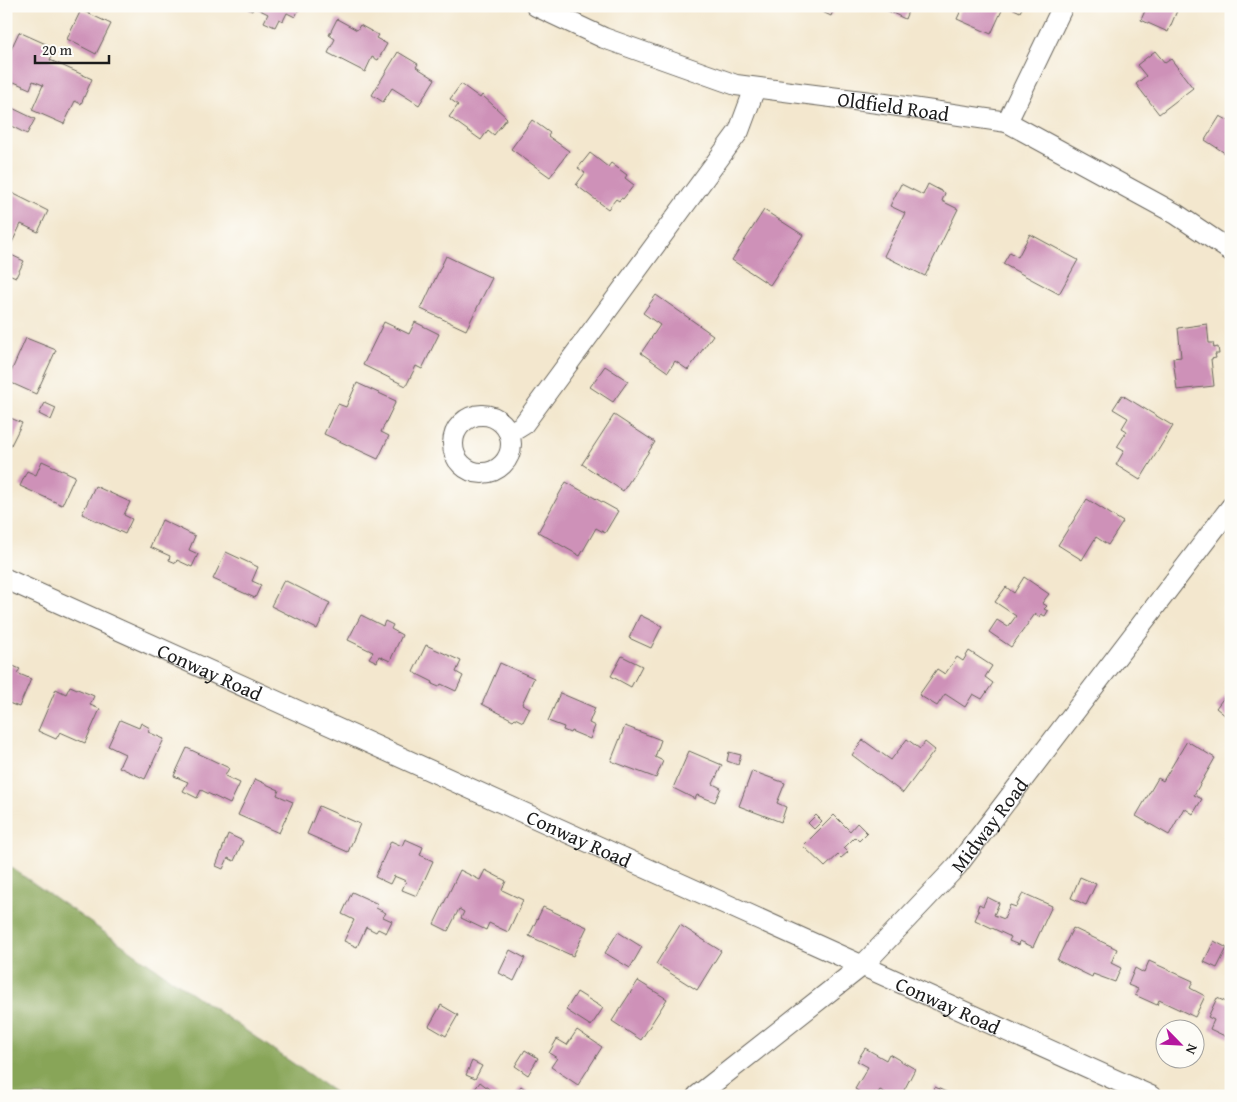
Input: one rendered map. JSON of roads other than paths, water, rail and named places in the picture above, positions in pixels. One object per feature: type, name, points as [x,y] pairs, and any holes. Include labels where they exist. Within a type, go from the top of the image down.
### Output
[{"type":"street","name":"Oldfield Road","points":[[536,6],[604,38],[736,85],[1007,122],[1176,214],[1231,251]]},
{"type":"street","points":[[1007,122],[1063,6]]},
{"type":"street","points":[[510,433],[523,425],[739,132],[755,88]]},
{"type":"street","name":"Midway Road","points":[[697,1096],[863,965],[956,866],[1231,507]]},
{"type":"street","name":"Conway Road","points":[[6,579],[1151,1096]]}]
